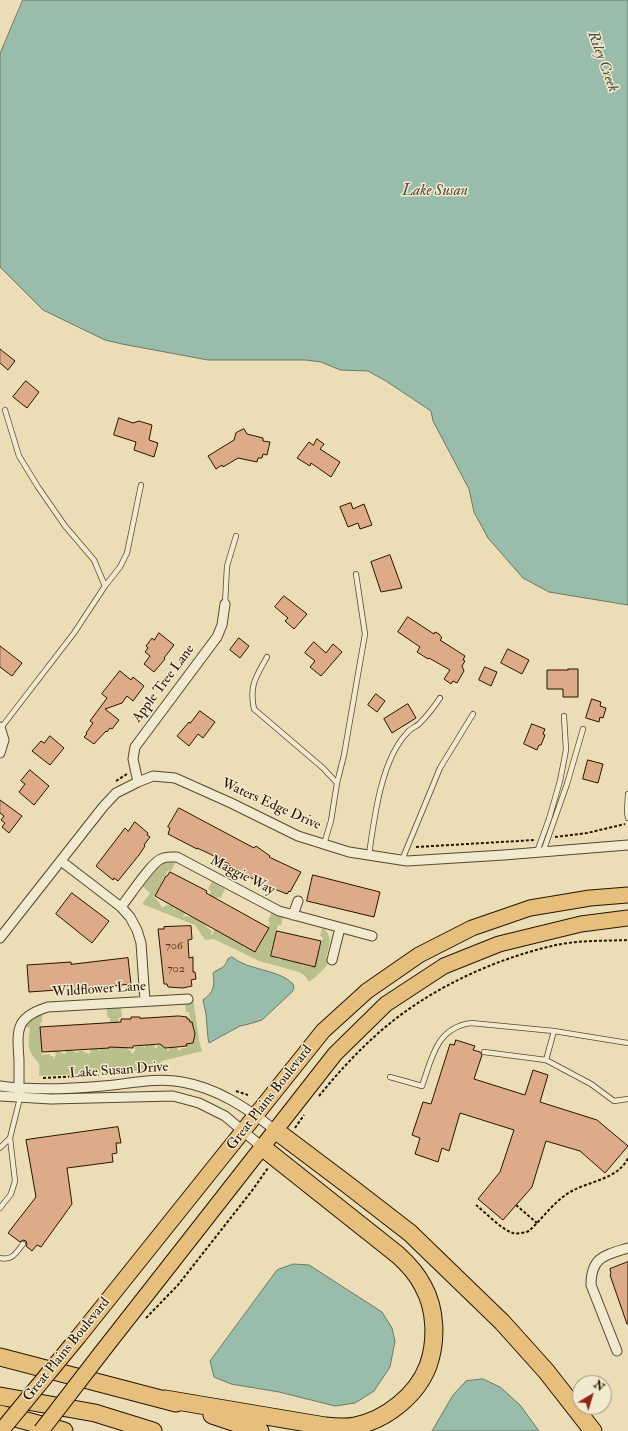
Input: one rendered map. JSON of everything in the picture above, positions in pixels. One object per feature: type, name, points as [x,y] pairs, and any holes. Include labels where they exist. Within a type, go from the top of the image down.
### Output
[{"type":"highway","points":[[275,1130],[410,1233],[507,1327],[546,1371],[593,1431]]},
{"type":"highway","points":[[165,1399],[325,1426],[356,1426],[387,1413],[398,1405],[408,1396],[419,1382],[428,1366],[432,1349],[433,1319],[431,1307],[424,1286],[413,1270],[398,1255],[262,1147]]},
{"type":"highway","points":[[0,1357],[165,1399],[260,1431]]},
{"type":"highway","points":[[0,1396],[95,1413],[153,1431]]},
{"type":"highway","points":[[0,1414],[64,1431]]},
{"type":"main road","name":"Great Plains Boulevard","points":[[1,1431],[323,1031],[366,991],[419,954],[472,928],[530,908],[590,898],[628,895]]},
{"type":"main road","name":"Great Plains Boulevard","points":[[41,1431],[335,1054],[386,1004],[444,966],[499,944],[581,924],[628,918]]},
{"type":"street","name":"Apple Tree Lane","points":[[138,782],[133,759],[134,747],[217,637],[222,625],[225,604]]},
{"type":"street","points":[[0,727],[4,740],[0,753]]},
{"type":"street","name":"Waters Edge Drive","points":[[0,938],[103,807],[116,793],[153,776],[175,778],[298,836],[348,852],[402,860],[628,845]]},
{"type":"street","name":"Maggie Way","points":[[121,907],[152,866],[160,859],[177,857],[279,910],[372,936]]},
{"type":"street","points":[[61,861],[121,907],[130,917],[137,930],[141,943],[145,1001]]},
{"type":"street","points":[[293,915],[298,901]]},
{"type":"street","points":[[332,960],[340,928]]},
{"type":"street","name":"Wildflower Lane","points":[[19,1094],[18,1035],[21,1025],[27,1016],[48,1007],[188,998]]},
{"type":"street","name":"Lake Susan Drive","points":[[0,1096],[36,1090],[102,1086],[157,1080],[181,1082],[205,1088],[241,1105],[275,1130]]},
{"type":"street","name":"Lake Susan Drive","points":[[0,1086],[19,1094],[95,1099],[135,1096],[172,1096],[199,1103],[229,1119],[262,1147]]},
{"type":"street","points":[[617,1352],[591,1285],[591,1275],[601,1258],[628,1248]]},
{"type":"lane","points":[[5,410],[20,456],[38,488],[65,526],[94,560],[105,586]]},
{"type":"lane","points":[[0,727],[74,633],[105,586],[120,567],[127,553],[141,485]]},
{"type":"lane","points":[[225,604],[227,566],[236,536]]},
{"type":"lane","points":[[324,844],[331,822],[365,634],[356,574]]},
{"type":"lane","points":[[267,657],[253,682],[252,698],[254,709],[323,768],[337,783]]},
{"type":"lane","points":[[368,855],[374,821],[388,764],[397,747],[407,733],[428,715],[440,698]]},
{"type":"lane","points":[[402,860],[440,768],[473,714]]},
{"type":"lane","points":[[540,852],[560,781],[566,750],[564,716]]},
{"type":"lane","points":[[540,852],[567,784],[583,729]]},
{"type":"lane","points":[[628,794],[628,818]]},
{"type":"lane","points":[[390,1077],[422,1086],[437,1045],[452,1028],[463,1024],[471,1023],[554,1031],[628,1043]]},
{"type":"lane","points":[[546,1060],[554,1031]]},
{"type":"lane","points":[[484,1052],[546,1060],[590,1084],[614,1101],[628,1099]]},
{"type":"lane","points":[[0,1208],[12,1194],[15,1182],[10,1138],[19,1094]]},
{"type":"lane","points":[[0,1148],[10,1138]]},
{"type":"lane","points":[[0,1258],[6,1259],[13,1256],[23,1244]]},
{"type":"path","points":[[318,1098],[336,1075],[394,1020],[436,992],[476,972],[516,956],[554,946],[600,940],[628,940]]},
{"type":"path","points":[[298,1124],[305,1114]]},
{"type":"path","points":[[476,1205],[505,1229],[512,1233],[522,1234],[529,1231],[563,1196],[572,1190],[615,1173],[628,1158]]},
{"type":"path","points":[[142,1322],[178,1285],[264,1174]]},
{"type":"path","points":[[516,1205],[537,1223]]},
{"type":"green space","points":[[175,863],[171,871],[168,870],[155,895],[153,896],[162,908],[167,905],[172,905],[175,907],[173,910],[177,908],[185,913],[183,917],[186,916],[197,919],[211,891],[208,889],[212,882],[225,889],[221,898],[218,897],[203,924],[212,931],[212,935],[215,929],[220,933],[225,934],[224,937],[226,933],[235,938],[234,942],[235,940],[245,944],[243,950],[245,947],[256,950],[270,923],[268,921],[272,912],[283,917],[281,926],[278,925],[270,955],[280,960],[279,963],[282,957],[285,957],[284,959],[292,962],[291,966],[293,960],[303,963],[302,969],[304,965],[311,967],[312,964],[315,965],[323,937],[320,936],[322,928],[328,934],[330,941],[326,958],[328,958],[329,962],[325,968],[309,982],[305,976],[299,972],[259,961],[214,939],[205,940],[195,925],[142,904],[150,893],[143,887],[143,885],[152,873],[159,867],[163,864]]},
{"type":"green space","points":[[193,998],[202,1051],[162,1061],[158,1065],[157,1070],[39,1076],[39,1064],[31,1053],[29,1047],[30,1029],[26,1026],[30,1019],[42,1012],[42,1022],[40,1023],[42,1055],[50,1054],[50,1056],[53,1056],[53,1059],[56,1055],[55,1051],[66,1054],[66,1051],[71,1050],[77,1053],[79,1051],[83,1051],[88,1053],[89,1056],[89,1053],[91,1053],[90,1049],[99,1049],[100,1051],[100,1048],[113,1047],[113,1036],[110,1018],[107,1017],[107,1008],[121,1007],[122,1017],[118,1018],[128,1050],[130,1050],[132,1054],[135,1051],[135,1047],[143,1046],[145,1049],[147,1044],[154,1044],[155,1048],[157,1048],[157,1045],[162,1045],[167,1048],[167,1051],[169,1051],[170,1043],[177,1043],[178,1050],[181,1050],[181,1048],[187,1048],[186,1044],[193,1042],[193,1031],[189,1012],[186,1012],[185,1003]]},
{"type":"water","name":"Lake Susan","points":[[23,0],[628,0],[628,605],[549,592],[523,578],[488,538],[474,512],[469,489],[433,421],[431,411],[386,381],[368,371],[340,370],[321,362],[306,360],[208,360],[105,340],[43,310],[0,267],[0,54]]},
{"type":"water","points":[[232,957],[247,965],[280,975],[293,984],[294,988],[292,992],[262,1020],[240,1026],[209,1043],[203,1000],[212,991],[214,982],[213,973],[223,967],[228,959]]},
{"type":"water","points":[[294,1264],[309,1265],[382,1312],[392,1328],[395,1341],[390,1367],[374,1391],[355,1403],[335,1406],[279,1392],[231,1384],[214,1377],[210,1361],[277,1270]]},
{"type":"water","points":[[483,1379],[500,1387],[520,1405],[539,1431],[432,1431],[453,1395],[466,1381]]},
{"type":"building","points":[[0,349],[15,361],[8,370],[0,363]]},
{"type":"building","points":[[26,381],[39,392],[27,408],[13,397]]},
{"type":"building","points":[[119,418],[133,423],[139,421],[152,425],[149,440],[158,443],[154,457],[134,450],[136,442],[114,435]]},
{"type":"building","points":[[244,429],[247,434],[263,438],[263,441],[270,442],[267,455],[263,454],[262,458],[258,458],[257,462],[238,458],[223,467],[222,465],[216,469],[208,456],[234,440],[236,433]]},
{"type":"building","points":[[317,439],[324,444],[320,449],[340,462],[331,477],[311,463],[310,466],[297,458],[309,442],[313,445]]},
{"type":"building","points":[[351,503],[353,509],[364,504],[372,525],[360,529],[358,523],[348,527],[340,507]]},
{"type":"building","points":[[390,555],[402,588],[381,592],[371,562]]},
{"type":"building","points":[[284,596],[307,614],[294,629],[285,621],[288,618],[275,607]]},
{"type":"building","points":[[408,617],[434,634],[435,632],[439,634],[442,638],[440,640],[465,656],[463,660],[465,661],[462,666],[464,671],[457,683],[453,681],[451,684],[444,679],[450,670],[417,652],[420,647],[398,632]]},
{"type":"building","points":[[159,633],[174,645],[154,672],[144,664],[150,656],[145,652],[148,648],[146,646],[152,638],[154,640]]},
{"type":"building","points":[[239,638],[249,646],[240,658],[230,650]]},
{"type":"building","points":[[314,642],[326,653],[333,644],[342,652],[321,676],[310,667],[315,661],[305,653]]},
{"type":"building","points":[[0,646],[22,663],[12,676],[0,667]]},
{"type":"building","points":[[508,649],[529,660],[522,674],[501,663]]},
{"type":"building","points":[[485,667],[497,672],[491,686],[479,680]]},
{"type":"building","points":[[578,669],[578,697],[563,697],[563,689],[547,689],[547,670]]},
{"type":"building","points":[[120,671],[131,680],[133,677],[144,686],[133,701],[127,696],[122,703],[105,709],[119,720],[112,729],[110,728],[107,732],[106,731],[94,744],[84,737],[93,723],[90,721],[107,698],[102,694]]},
{"type":"building","points":[[376,694],[385,701],[377,712],[368,705]]},
{"type":"building","points":[[592,699],[601,702],[600,706],[606,708],[603,718],[600,717],[599,722],[586,718]]},
{"type":"building","points":[[408,704],[416,718],[392,733],[384,719]]},
{"type":"building","points":[[200,711],[215,722],[203,738],[198,734],[189,746],[177,736]]},
{"type":"building","points":[[532,724],[545,729],[543,734],[545,735],[537,750],[524,744]]},
{"type":"building","points":[[50,736],[64,748],[50,765],[32,751],[41,741],[44,743]]},
{"type":"building","points":[[588,760],[603,764],[598,783],[583,779]]},
{"type":"building","points":[[30,770],[49,786],[34,805],[19,792],[25,784],[21,781]]},
{"type":"building","points":[[0,800],[22,816],[9,833],[2,827],[5,823],[1,820],[4,816],[0,813]]},
{"type":"building","points":[[179,808],[254,848],[256,846],[270,856],[269,857],[301,872],[290,892],[289,891],[287,894],[267,886],[238,871],[239,870],[228,865],[229,864],[168,834],[170,828],[168,827]]},
{"type":"building","points":[[135,822],[148,833],[147,835],[150,837],[139,855],[118,881],[114,878],[113,880],[96,866],[125,828],[128,831]]},
{"type":"building","points":[[170,872],[207,891],[206,893],[269,928],[255,952],[155,896],[166,876]]},
{"type":"building","points":[[313,875],[380,892],[374,917],[307,901]]},
{"type":"building","points":[[72,893],[109,921],[92,943],[56,914]]},
{"type":"building","points":[[191,926],[192,939],[188,940],[189,958],[193,957],[193,972],[195,972],[196,979],[191,980],[192,986],[183,988],[168,987],[167,984],[164,984],[158,929],[164,929],[164,927]]},
{"type":"building","points":[[277,931],[321,941],[315,967],[271,956]]},
{"type":"building","points":[[128,958],[131,984],[85,989],[29,992],[27,965],[71,962],[71,964]]},
{"type":"building","points":[[131,1017],[187,1017],[190,1022],[192,1022],[195,1034],[193,1043],[186,1044],[187,1046],[165,1048],[160,1044],[133,1046],[133,1048],[109,1047],[42,1052],[40,1027],[121,1022],[121,1019],[131,1019]]},
{"type":"building","points":[[456,1040],[475,1046],[473,1050],[480,1052],[482,1055],[474,1079],[525,1095],[533,1070],[548,1075],[540,1102],[597,1120],[628,1146],[605,1173],[580,1151],[546,1141],[532,1187],[503,1220],[478,1199],[500,1172],[514,1130],[460,1113],[449,1151],[442,1148],[438,1162],[415,1154],[420,1138],[412,1135],[423,1102],[431,1104],[450,1044],[454,1045]]},
{"type":"building","points":[[118,1127],[121,1143],[116,1143],[117,1153],[112,1154],[113,1162],[67,1168],[72,1204],[41,1247],[37,1245],[32,1251],[26,1246],[26,1241],[23,1240],[20,1242],[8,1233],[36,1197],[26,1140]]},
{"type":"building","points":[[628,1262],[627,1324],[610,1275],[610,1269]]},
{"type":"water label","name":"Riley Creek","points":[[602,62]]}]
